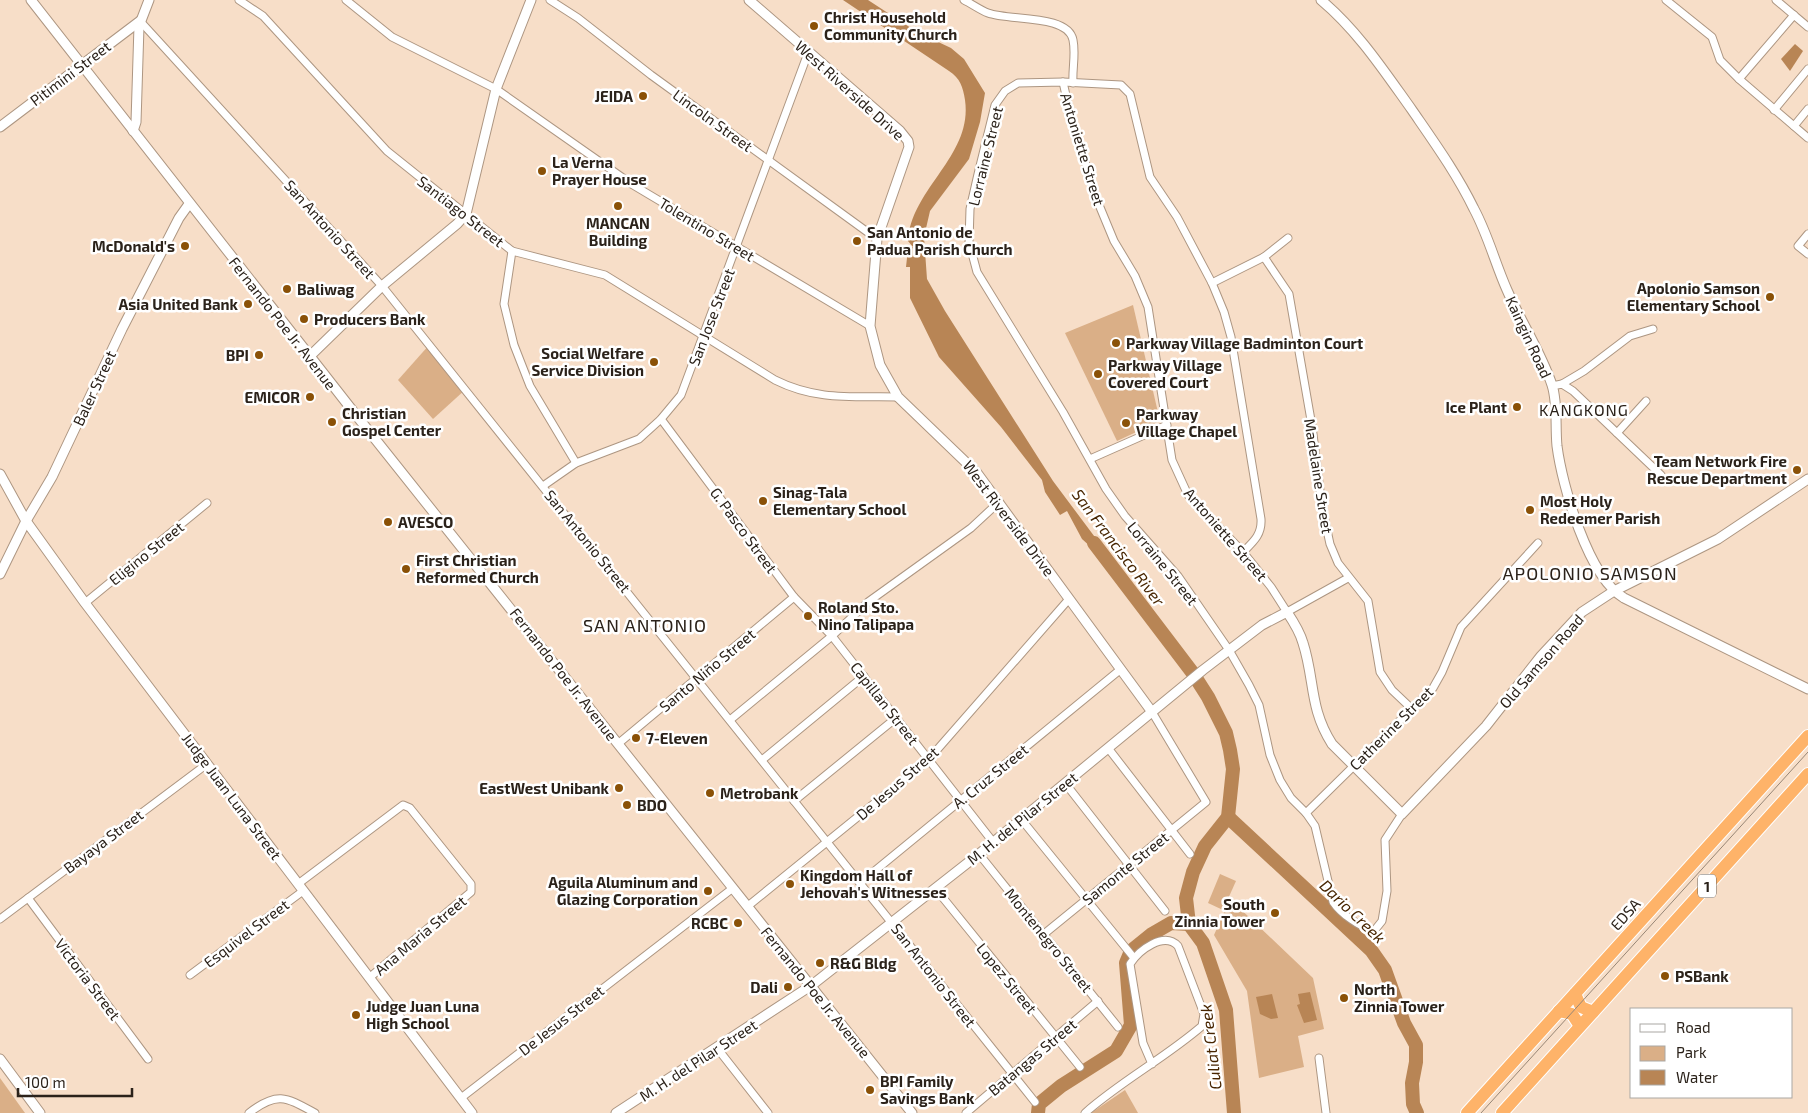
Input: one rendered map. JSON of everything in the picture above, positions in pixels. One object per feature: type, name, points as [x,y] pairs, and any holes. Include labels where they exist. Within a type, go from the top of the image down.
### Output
[{"type":"highway","name":"EDSA","points":[[1469,1111],[1808,736]]},
{"type":"highway","name":"1","points":[[1502,1113],[1808,774]]},
{"type":"highway","points":[[1575,994],[1581,1007],[1593,1012]]},
{"type":"highway","points":[[1559,1011],[1572,1014],[1580,1026]]},
{"type":"street","name":"Fernando Poe Jr. Avenue","points":[[31,0],[189,204],[912,1113]]},
{"type":"street","points":[[133,131],[136,122],[140,21],[149,0]]},
{"type":"street","name":"Santiago Street","points":[[239,0],[263,16],[387,151],[512,251],[605,275],[794,390],[820,395],[898,397]]},
{"type":"street","name":"Tolentino Street","points":[[346,0],[392,37],[496,89],[633,186],[870,326]]},
{"type":"street","points":[[310,356],[382,286],[457,224],[466,214],[496,89],[531,0]]},
{"type":"street","name":"Lincoln Street","points":[[550,0],[578,18],[651,75],[877,239]]},
{"type":"street","name":"West Riverside Drive","points":[[749,0],[900,131],[908,141],[908,152],[893,187],[877,239],[870,326],[880,365],[898,397],[977,473],[999,502],[1152,712],[1206,802]]},
{"type":"street","name":"Antoniette Street","points":[[964,0],[989,13],[1019,20],[1056,22],[1065,27],[1073,38],[1073,83]]},
{"type":"street","name":"Kaingin Road","points":[[1321,0],[1364,44],[1443,156],[1474,209],[1508,292],[1552,386],[1557,443],[1563,480],[1593,561],[1601,576],[1614,591],[1709,641],[1808,689]]},
{"type":"street","points":[[1666,0],[1712,37],[1720,60],[1739,79],[1808,138]]},
{"type":"street","points":[[1776,0],[1808,27]]},
{"type":"street","points":[[1739,79],[1794,15]]},
{"type":"street","name":"Pitimini Street","points":[[0,127],[140,21]]},
{"type":"street","name":"San Antonio Street","points":[[140,21],[382,286],[1035,1102]]},
{"type":"street","name":"San Jose Street","points":[[543,486],[576,463],[639,439],[661,419],[681,395],[737,247],[767,159],[808,53]]},
{"type":"street","points":[[1774,110],[1808,69]]},
{"type":"street","points":[[1063,82],[1121,86],[1130,94],[1150,177],[1177,217],[1212,282],[1224,312],[1231,337],[1262,519],[1259,536],[1243,552]]},
{"type":"street","name":"Antoniette Street","points":[[1063,82],[1070,113],[1097,200],[1114,241],[1135,276],[1148,307],[1172,460],[1188,495],[1243,552],[1271,587],[1286,612],[1303,642],[1319,721],[1332,744],[1402,814]]},
{"type":"street","name":"Lorraine Street","points":[[1063,82],[1018,83],[1005,91],[995,105],[970,209],[969,242],[977,272],[1090,459],[1106,489],[1178,576],[1229,650],[1259,705],[1270,755],[1280,780],[1291,798],[1306,813],[1319,839],[1333,902],[1338,909],[1363,926],[1374,930],[1382,921],[1388,891],[1383,848],[1384,840],[1402,814]]},
{"type":"street","points":[[1794,126],[1808,109]]},
{"type":"street","name":"Baler Street","points":[[0,574],[26,521],[41,498],[122,329],[179,218],[189,204]]},
{"type":"street","points":[[1808,234],[1798,246],[1808,254]]},
{"type":"street","points":[[1212,282],[1264,257],[1288,238]]},
{"type":"street","points":[[512,251],[504,304],[514,345],[530,386],[576,463]]},
{"type":"street","name":"Madelaine Street","points":[[1264,257],[1289,294],[1330,544],[1338,563],[1368,602],[1380,672],[1392,690],[1412,709]]},
{"type":"street","points":[[1552,386],[1562,384],[1584,371],[1630,336],[1653,329]]},
{"type":"street","points":[[1562,384],[1574,391],[1661,475]]},
{"type":"street","points":[[1617,433],[1646,401]]},
{"type":"street","name":"G. Pasco Street","points":[[661,419],[794,597],[832,636]]},
{"type":"street","points":[[1090,459],[1167,426]]},
{"type":"street","name":"Judge Juan Luna Street","points":[[0,474],[26,521],[85,603],[472,1113]]},
{"type":"street","name":"Old Samson Road","points":[[1402,814],[1486,726],[1571,624],[1590,606],[1614,591],[1718,539],[1808,479]]},
{"type":"street","points":[[730,720],[832,636],[868,602],[971,528],[999,502]]},
{"type":"street","name":"Eligino Street","points":[[85,603],[208,503]]},
{"type":"street","name":"Catherine Street","points":[[1306,813],[1433,688],[1442,672],[1461,627],[1538,543]]},
{"type":"street","points":[[1286,612],[1348,578]]},
{"type":"street","name":"Santo Niño Street","points":[[619,743],[794,597]]},
{"type":"street","name":"De Jesus Street","points":[[748,906],[929,760],[1070,599]]},
{"type":"street","name":"M. H. del Pilar Street","points":[[616,1113],[812,985],[979,854],[1229,650],[1262,625],[1286,612]]},
{"type":"street","name":"Capillan Street","points":[[832,636],[993,842]]},
{"type":"street","name":"A. Cruz Street","points":[[860,882],[1121,669]]},
{"type":"street","points":[[762,760],[864,676]]},
{"type":"street","points":[[794,801],[896,718]]},
{"type":"street","points":[[1108,748],[1190,854]]},
{"type":"street","name":"Bayaya Street","points":[[0,919],[207,764]]},
{"type":"street","points":[[1065,783],[1165,911]]},
{"type":"street","name":"Samonte Street","points":[[1044,934],[1206,802]]},
{"type":"street","name":"Ana Maria Street","points":[[369,978],[472,888],[410,808],[407,805],[398,807]]},
{"type":"street","name":"Esquivel Street","points":[[190,976],[398,807]]},
{"type":"street","points":[[1021,819],[1133,956]]},
{"type":"street","name":"Montenegro Street","points":[[979,854],[1118,1027]]},
{"type":"street","name":"De Jesus Street","points":[[461,1098],[733,888]]},
{"type":"street","name":"Lopez Street","points":[[935,888],[1080,1067]]},
{"type":"street","name":"Victoria Street","points":[[28,898],[148,1059]]},
{"type":"street","points":[[1085,1113],[1152,1064],[1202,1026],[1204,1014],[1178,946],[1173,940],[1166,939],[1156,942],[1133,956],[1130,964],[1143,1043],[1152,1064]]},
{"type":"street","name":"Batangas Street","points":[[966,1113],[1098,1001]]},
{"type":"street","points":[[717,1048],[768,1113]]},
{"type":"street","points":[[1320,1058],[1326,1113]]},
{"type":"street","points":[[0,1059],[40,1113]]},
{"type":"street","points":[[249,1113],[271,1099],[284,1097],[315,1113]]},
{"type":"green space","points":[[1133,305],[1160,421],[1117,441],[1065,333]]},
{"type":"green space","points":[[430,344],[466,389],[433,419],[398,380]]},
{"type":"green space","points":[[1220,874],[1236,881],[1223,910],[1208,903]]},
{"type":"green space","points":[[1230,899],[1313,978],[1324,1029],[1298,1036],[1304,1067],[1259,1078],[1247,991],[1214,935]]},
{"type":"green space","points":[[0,1078],[25,1113],[0,1113]]},
{"type":"green space","points":[[1125,1090],[1138,1113],[1091,1113]]},
{"type":"water","points":[[843,0],[868,0],[917,32],[951,48],[964,59],[985,93],[980,122],[969,159],[930,211],[924,237],[927,279],[945,311],[1053,481],[1109,556],[1104,559],[1082,539],[1067,511],[1060,515],[1045,492],[1042,480],[1001,427],[939,357],[910,298],[910,267],[906,267],[908,249],[913,247],[908,241],[912,222],[919,204],[960,138],[965,120],[965,100],[960,83],[949,71]]},
{"type":"water","points":[[1795,44],[1803,51],[1790,71],[1781,59]]},
{"type":"water","points":[[1310,992],[1317,1020],[1304,1023],[1297,1005],[1300,1004],[1298,994]]},
{"type":"water","points":[[1272,994],[1278,1018],[1271,1019],[1260,1014],[1256,997]]},
{"type":"waterway","name":"San Francisco River","points":[[1094,543],[1192,672],[1208,697],[1226,733],[1233,769],[1228,817],[1205,846],[1193,872],[1186,898],[1189,924],[1203,943],[1226,1010],[1234,1113]]},
{"type":"waterway","name":"Dario Creek","points":[[1228,817],[1371,950],[1385,970],[1404,1023],[1416,1045],[1416,1062],[1412,1083],[1413,1104],[1417,1113]]},
{"type":"waterway","name":"San Francisco River","points":[[1038,1113],[1039,1104],[1061,1086],[1116,1051],[1131,1025],[1126,963],[1131,951],[1152,934],[1171,923],[1189,924]]},
{"type":"tram line","points":[[1481,1113],[1808,752]]},
{"type":"place","name":"Christ Household Community Church","points":[[814,26]]},
{"type":"place","name":"JEIDA","points":[[643,96]]},
{"type":"place","name":"La Verna Prayer House","points":[[542,171]]},
{"type":"place","name":"MANCAN Building","points":[[618,206]]},
{"type":"place","name":"San Antonio de Padua Parish Church","points":[[857,241]]},
{"type":"place","name":"McDonald's","points":[[185,246]]},
{"type":"place","name":"Baliwag","points":[[287,289]]},
{"type":"place","name":"Apolonio Samson Elementary School","points":[[1770,297]]},
{"type":"place","name":"Asia United Bank","points":[[248,304]]},
{"type":"place","name":"Producers Bank","points":[[304,319]]},
{"type":"place","name":"Parkway Village Badminton Court","points":[[1116,343]]},
{"type":"place","name":"BPI","points":[[259,355]]},
{"type":"place","name":"Social Welfare Service Division","points":[[654,362]]},
{"type":"place","name":"Parkway Village Covered Court","points":[[1098,374]]},
{"type":"place","name":"EMICOR","points":[[310,397]]},
{"type":"place","name":"Ice Plant","points":[[1517,407]]},
{"type":"place","name":"Christian Gospel Center","points":[[332,422]]},
{"type":"place","name":"Parkway Village Chapel","points":[[1126,423]]},
{"type":"place","name":"Team Network Fire Rescue Department","points":[[1797,470]]},
{"type":"place","name":"Sinag-Tala Elementary School","points":[[763,501]]},
{"type":"place","name":"Most Holy Redeemer Parish","points":[[1530,510]]},
{"type":"place","name":"AVESCO","points":[[388,522]]},
{"type":"place","name":"First Christian Reformed Church","points":[[406,569]]},
{"type":"place","name":"Roland Sto. Nino Talipapa","points":[[808,616]]},
{"type":"place","name":"7-Eleven","points":[[636,738]]},
{"type":"place","name":"EastWest Unibank","points":[[619,788]]},
{"type":"place","name":"Metrobank","points":[[710,793]]},
{"type":"place","name":"BDO","points":[[627,805]]},
{"type":"place","name":"Kingdom Hall of Jehovah's Witnesses","points":[[790,884]]},
{"type":"place","name":"Aguila Aluminum and Glazing Corporation","points":[[708,891]]},
{"type":"place","name":"South Zinnia Tower","points":[[1275,913]]},
{"type":"place","name":"RCBC","points":[[738,923]]},
{"type":"place","name":"R&G Bldg","points":[[820,963]]},
{"type":"place","name":"PSBank","points":[[1665,976]]},
{"type":"place","name":"Dali","points":[[788,987]]},
{"type":"place","name":"North Zinnia Tower","points":[[1344,998]]},
{"type":"place","name":"Judge Juan Luna High School","points":[[356,1015]]},
{"type":"place","name":"BPI Family Savings Bank","points":[[870,1090]]},
{"type":"district","name":"KANGKONG","points":[[1584,409]]},
{"type":"district","name":"APOLONIO SAMSON","points":[[1590,573]]},
{"type":"district","name":"SAN ANTONIO","points":[[645,625]]},
{"type":"water label","name":"Culiat Creek","points":[[1210,1047]]}]
